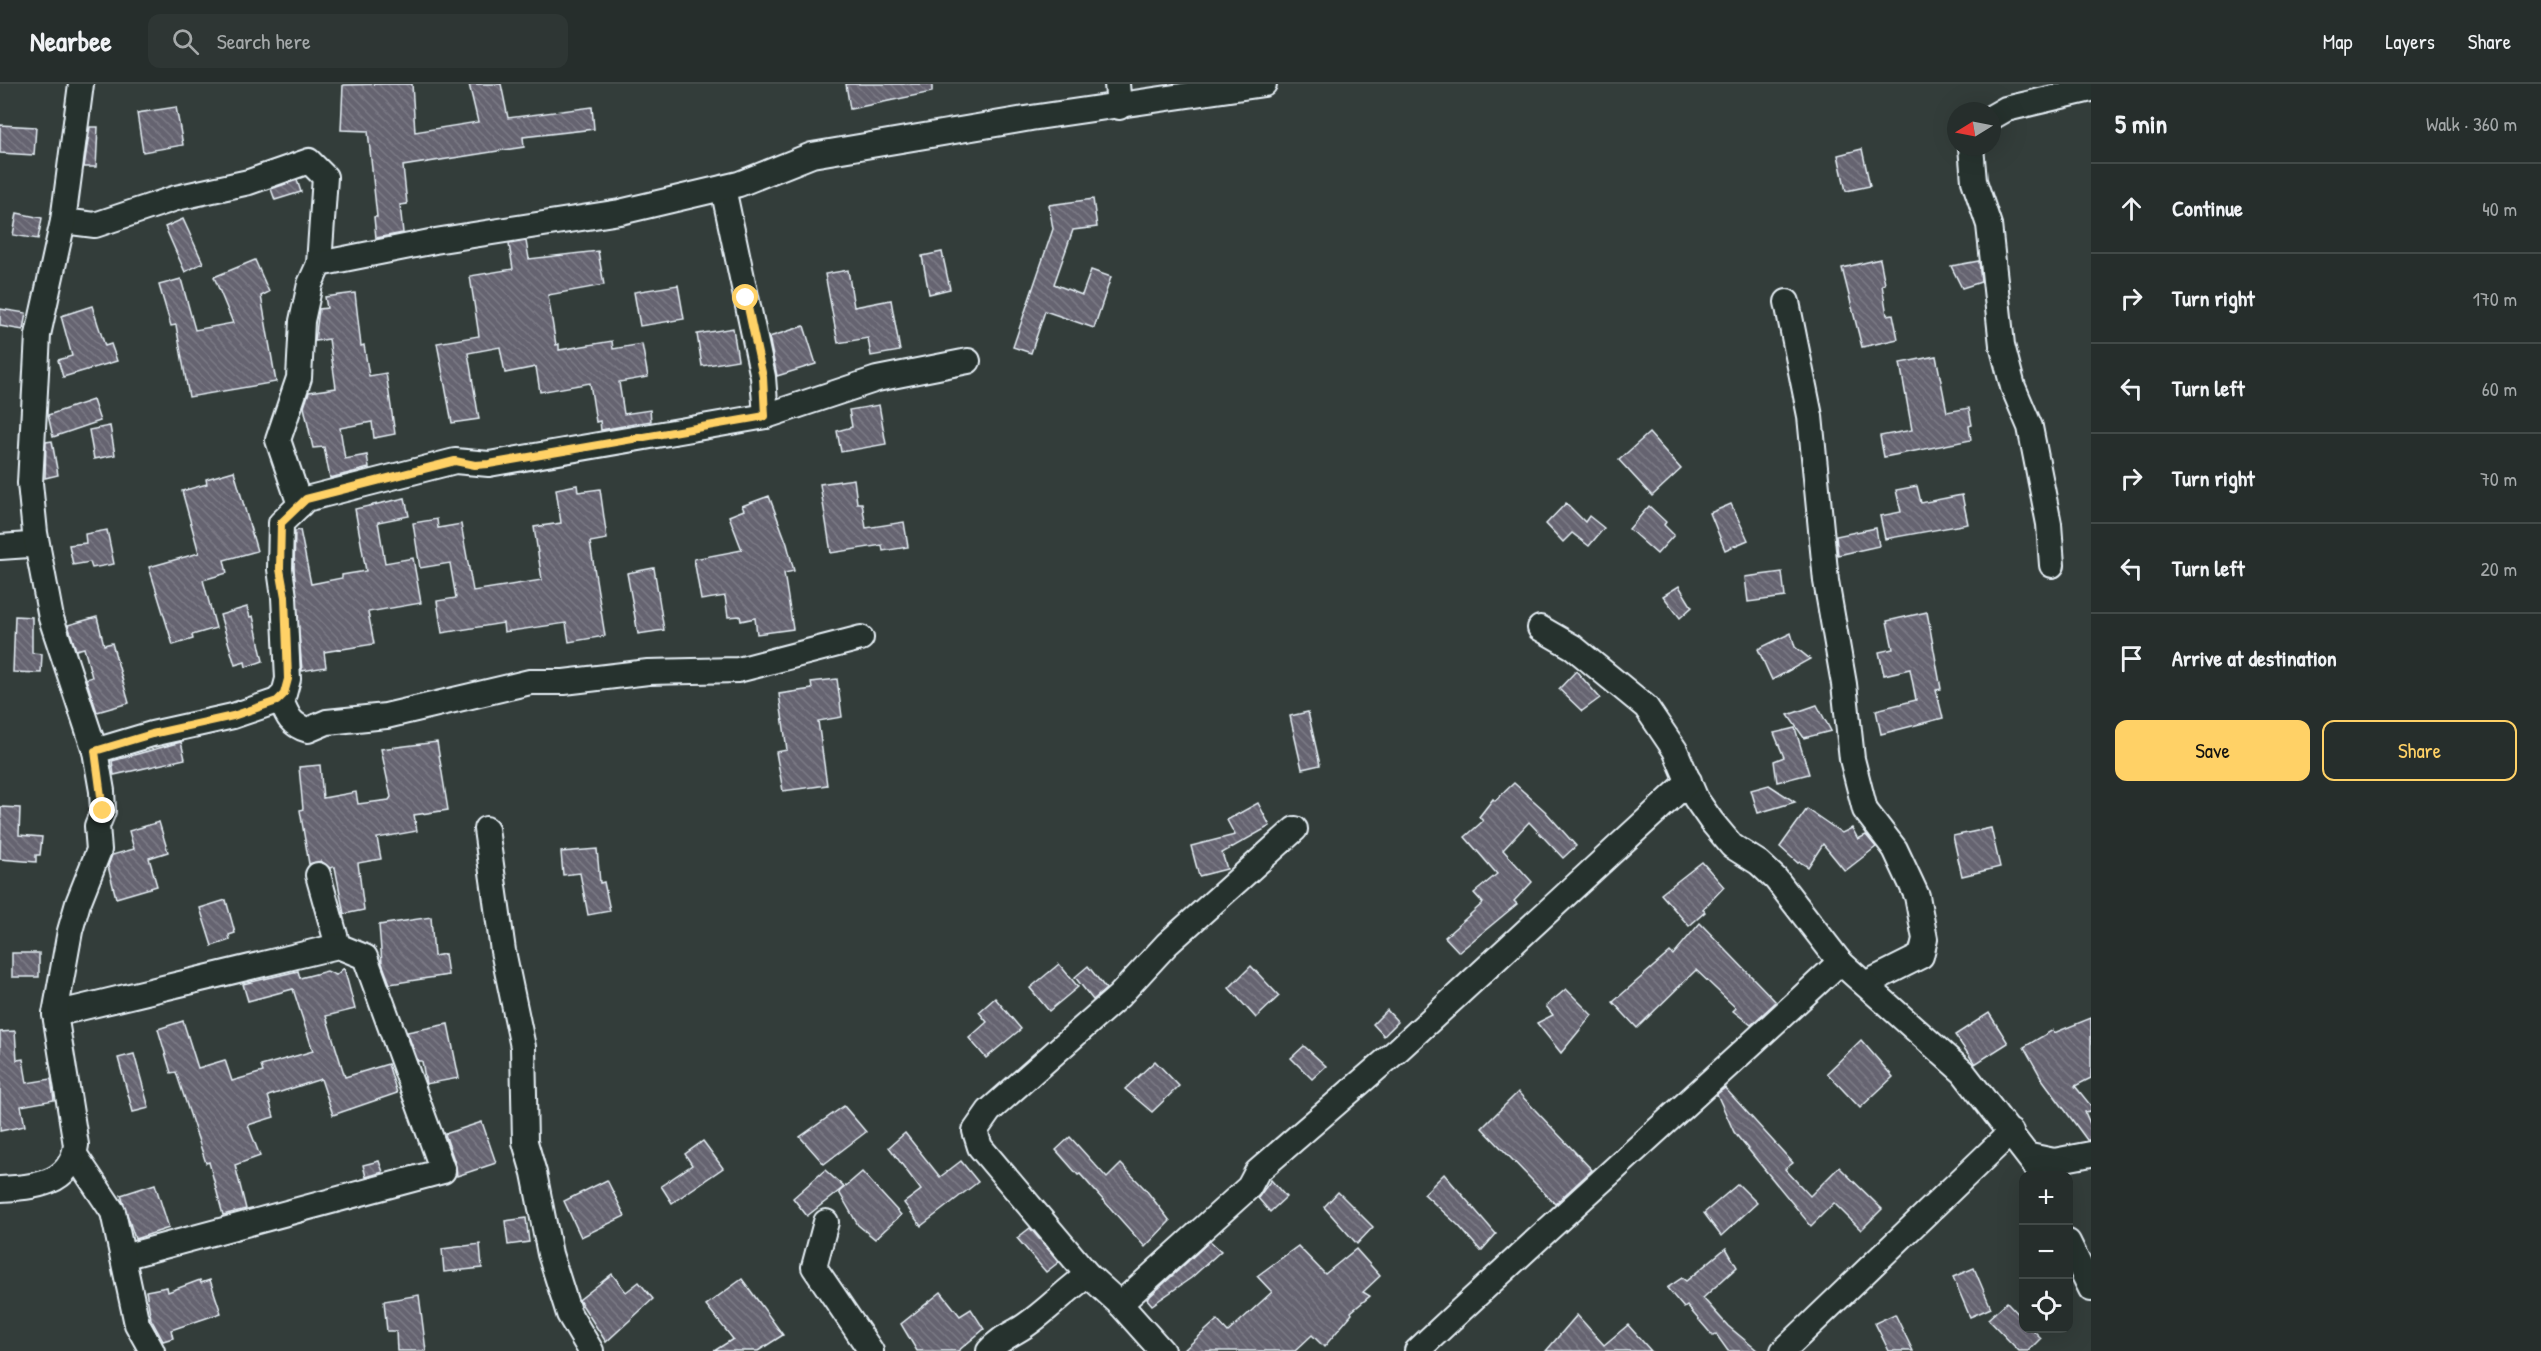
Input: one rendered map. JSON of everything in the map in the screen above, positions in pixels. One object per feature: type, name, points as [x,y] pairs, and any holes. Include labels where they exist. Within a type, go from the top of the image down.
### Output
[{"type":"street","points":[[0,1189],[42,1183],[57,1178],[70,1168],[75,1155],[76,1145],[55,1014],[70,931],[78,903],[99,850],[98,826],[103,811],[95,751],[51,618],[35,533],[30,483],[38,335],[63,222],[81,84]]},
{"type":"street","points":[[319,264],[435,241],[620,212],[723,188],[812,155],[1031,118],[1118,95],[1264,84]]},
{"type":"street","points":[[2001,112],[2091,89]]},
{"type":"street","points":[[1972,156],[1974,181],[1989,225],[1988,238],[2002,345],[2013,387],[2030,427],[2049,524],[2052,565]]},
{"type":"street","points":[[63,222],[95,225],[176,198],[249,182],[309,161],[325,177],[319,264],[310,284],[302,321],[299,378],[278,440],[300,505]]},
{"type":"street","points":[[723,188],[763,377],[765,416]]},
{"type":"street","points":[[1788,302],[1810,416],[1826,581],[1844,684],[1852,759],[1865,810],[1894,849],[1917,896],[1925,939],[1921,956],[1865,984]]},
{"type":"street","points":[[95,751],[152,734],[233,716],[280,698],[284,694],[288,679],[285,597],[280,569],[281,523],[306,499],[455,461],[475,465],[489,464],[765,416],[877,379],[968,361]]},
{"type":"street","points":[[0,547],[29,546]]},
{"type":"street","points":[[1540,628],[1573,647],[1646,707],[1675,750],[1696,799],[1732,846],[1759,863],[1776,879],[1840,962],[1962,1072],[2043,1167],[2091,1154]]},
{"type":"street","points":[[280,698],[288,719],[296,727],[308,730],[327,722],[386,716],[530,682],[564,682],[648,672],[738,670],[861,638]]},
{"type":"street","points":[[1120,1304],[1249,1187],[1257,1173],[1399,1049],[1689,781]]},
{"type":"street","points":[[1162,1351],[1120,1304],[1088,1275],[980,1147],[975,1131],[989,1111],[1119,996],[1167,944],[1295,829]]},
{"type":"street","points":[[486,830],[503,951],[523,1047],[525,1142],[534,1173],[550,1254],[569,1314],[591,1351]]},
{"type":"street","points":[[318,875],[338,946]]},
{"type":"street","points":[[55,1014],[338,946],[365,957],[443,1171],[123,1257]]},
{"type":"street","points":[[1417,1351],[1558,1217],[1727,1068],[1840,962]]},
{"type":"street","points":[[1783,1351],[2011,1132]]},
{"type":"street","points":[[75,1155],[113,1212],[137,1324],[152,1351]]},
{"type":"street","points":[[826,1222],[813,1267],[871,1351]]},
{"type":"street","points":[[2073,1252],[2091,1289]]},
{"type":"street","points":[[989,1351],[996,1342],[1026,1325],[1064,1291],[1088,1275]]},
{"type":"building","points":[[412,84],[415,132],[478,122],[469,84],[501,84],[508,118],[592,107],[594,129],[523,137],[524,147],[403,166],[407,204],[400,205],[403,233],[376,238],[374,217],[377,217],[368,131],[341,130],[343,85]]},
{"type":"building","points":[[846,84],[932,84],[932,92],[850,109]]},
{"type":"building","points":[[176,107],[183,145],[143,152],[137,113]]},
{"type":"building","points":[[0,125],[36,127],[34,155],[0,153]]},
{"type":"building","points":[[90,127],[98,127],[96,167],[84,167]]},
{"type":"building","points":[[1862,149],[1870,186],[1846,191],[1838,155]]},
{"type":"building","points":[[297,180],[301,192],[275,200],[271,189]]},
{"type":"building","points":[[1093,199],[1097,227],[1073,230],[1054,284],[1082,295],[1091,270],[1111,277],[1094,328],[1045,311],[1031,353],[1013,347],[1053,229],[1049,205]]},
{"type":"building","points":[[17,213],[42,218],[38,239],[13,235]]},
{"type":"building","points":[[183,219],[203,263],[185,272],[165,227]]},
{"type":"building","points":[[526,241],[529,259],[598,251],[604,285],[548,295],[556,345],[559,344],[559,350],[612,341],[613,349],[642,344],[648,377],[619,382],[624,414],[650,410],[651,421],[601,430],[600,421],[596,422],[590,383],[540,392],[536,367],[505,373],[500,347],[468,353],[479,419],[452,423],[437,343],[479,336],[470,276],[513,269],[509,244]]},
{"type":"building","points":[[942,252],[950,289],[929,294],[922,256]]},
{"type":"building","points":[[1880,259],[1885,284],[1882,285],[1887,315],[1893,314],[1898,339],[1862,347],[1842,268]]},
{"type":"building","points":[[255,260],[269,292],[261,296],[276,382],[189,397],[176,325],[171,326],[159,285],[181,279],[195,330],[233,323],[214,277]]},
{"type":"building","points":[[1979,261],[1981,282],[1962,288],[1951,266]]},
{"type":"building","points":[[848,270],[854,307],[891,300],[900,351],[871,356],[868,338],[838,343],[825,274]]},
{"type":"building","points":[[678,285],[684,319],[640,326],[634,292]]},
{"type":"building","points":[[355,293],[361,346],[364,345],[369,376],[386,373],[395,434],[374,438],[372,422],[340,428],[345,459],[367,455],[369,468],[330,478],[324,447],[313,448],[304,407],[309,392],[336,388],[329,339],[315,341],[319,309],[327,308],[325,297]]},
{"type":"building","points":[[92,306],[105,346],[111,344],[117,361],[63,377],[58,360],[72,356],[61,316]]},
{"type":"building","points":[[0,309],[26,313],[23,330],[0,326]]},
{"type":"building","points":[[804,326],[816,364],[777,376],[769,337]]},
{"type":"building","points":[[733,328],[738,360],[702,366],[697,334]]},
{"type":"building","points":[[1936,356],[1947,412],[1969,408],[1972,425],[1969,426],[1971,440],[1884,457],[1880,436],[1912,430],[1900,363]]},
{"type":"building","points":[[93,400],[100,421],[53,437],[48,415]]},
{"type":"building","points":[[879,405],[886,444],[841,452],[837,431],[852,427],[849,410]]},
{"type":"building","points":[[110,426],[115,455],[94,459],[89,430]]},
{"type":"building","points":[[1649,433],[1681,469],[1652,496],[1619,460]]},
{"type":"building","points":[[52,441],[58,475],[45,478],[46,442]]},
{"type":"building","points":[[234,471],[257,551],[224,560],[227,573],[203,580],[216,628],[192,635],[193,639],[173,645],[149,567],[199,553],[182,491],[207,484],[206,479]]},
{"type":"building","points":[[854,479],[857,503],[862,503],[866,528],[904,522],[908,547],[883,551],[882,545],[831,553],[820,484]]},
{"type":"building","points":[[577,485],[578,492],[600,489],[607,539],[590,542],[605,636],[569,642],[566,623],[504,632],[503,623],[442,633],[437,601],[456,598],[450,563],[420,568],[413,523],[437,519],[438,528],[461,524],[473,591],[542,580],[534,527],[561,523],[556,489]]},
{"type":"building","points":[[1917,486],[1921,503],[1962,495],[1968,524],[1885,539],[1880,516],[1901,512],[1896,490]]},
{"type":"building","points":[[769,496],[787,544],[794,571],[784,573],[793,629],[757,634],[755,618],[741,621],[740,616],[728,617],[725,596],[701,600],[694,559],[742,550],[729,516],[744,510],[742,506]]},
{"type":"building","points":[[405,498],[409,516],[378,522],[385,563],[413,558],[421,603],[368,612],[374,644],[324,652],[326,667],[302,671],[294,568],[295,531],[300,530],[311,584],[366,571],[355,509]]},
{"type":"building","points":[[1566,503],[1585,522],[1589,516],[1604,528],[1589,546],[1572,533],[1563,542],[1546,524]]},
{"type":"building","points":[[1731,504],[1748,540],[1725,550],[1710,513]]},
{"type":"building","points":[[1649,506],[1666,522],[1664,525],[1674,535],[1657,554],[1629,529]]},
{"type":"building","points":[[1876,528],[1879,546],[1838,555],[1836,536]]},
{"type":"building","points":[[107,530],[114,564],[92,568],[90,562],[73,565],[69,545],[86,543],[85,534]]},
{"type":"building","points":[[654,568],[664,630],[638,634],[627,573]]},
{"type":"building","points":[[1782,572],[1785,597],[1748,602],[1745,577]]},
{"type":"building","points":[[1679,586],[1692,607],[1680,618],[1663,596]]},
{"type":"building","points":[[247,607],[250,617],[253,616],[263,661],[246,667],[245,662],[235,665],[220,615]]},
{"type":"building","points":[[1927,612],[1941,689],[1936,690],[1943,718],[1881,734],[1876,710],[1916,700],[1910,669],[1884,675],[1879,652],[1893,649],[1887,621]]},
{"type":"building","points":[[15,616],[32,617],[32,653],[42,654],[41,673],[13,672]]},
{"type":"building","points":[[97,617],[104,645],[112,643],[129,703],[97,712],[86,679],[92,677],[84,648],[76,650],[68,625]]},
{"type":"building","points":[[1791,633],[1795,647],[1810,659],[1772,680],[1758,649]]},
{"type":"building","points":[[1576,671],[1600,698],[1582,711],[1559,689]]},
{"type":"building","points":[[837,679],[842,717],[818,721],[827,785],[783,791],[776,752],[787,750],[779,694],[812,689],[811,682]]},
{"type":"building","points":[[1817,705],[1831,731],[1804,738],[1788,715]]},
{"type":"building","points":[[1308,712],[1320,765],[1302,769],[1290,716]]},
{"type":"building","points":[[1795,728],[1809,774],[1777,782],[1774,761],[1784,757],[1774,733]]},
{"type":"building","points":[[181,742],[185,759],[114,775],[112,761]]},
{"type":"building","points":[[437,742],[448,810],[414,815],[417,831],[377,838],[381,859],[358,863],[364,910],[344,914],[335,867],[330,868],[321,861],[309,864],[300,810],[303,809],[299,767],[320,765],[323,798],[356,792],[358,804],[389,800],[391,797],[381,749]]},
{"type":"building","points":[[1514,783],[1545,811],[1576,846],[1563,858],[1529,822],[1503,850],[1532,882],[1514,901],[1517,904],[1459,952],[1445,937],[1483,903],[1474,893],[1497,874],[1465,837],[1483,821],[1479,817],[1493,799],[1495,801]]},
{"type":"building","points":[[1769,785],[1795,802],[1758,813],[1751,790]]},
{"type":"building","points":[[1258,803],[1270,826],[1222,853],[1227,869],[1199,876],[1191,846],[1235,835],[1227,820]]},
{"type":"building","points":[[1,807],[20,808],[19,835],[42,837],[40,855],[36,855],[36,862],[0,859]]},
{"type":"building","points":[[1807,809],[1842,833],[1852,828],[1858,839],[1866,835],[1876,847],[1845,871],[1823,844],[1808,867],[1798,863],[1780,847]]},
{"type":"building","points":[[159,822],[168,852],[149,858],[157,886],[116,898],[108,866],[112,855],[134,849],[129,831]]},
{"type":"building","points":[[1991,828],[2000,867],[1962,876],[1953,836]]},
{"type":"building","points":[[597,849],[600,883],[604,882],[610,911],[588,915],[580,873],[563,875],[561,852]]},
{"type":"building","points":[[1702,862],[1724,887],[1703,909],[1705,912],[1689,926],[1661,894]]},
{"type":"building","points":[[226,900],[235,933],[229,935],[230,940],[212,946],[200,908]]},
{"type":"building","points":[[431,917],[434,956],[445,954],[448,975],[390,984],[382,963],[379,925]]},
{"type":"building","points":[[1700,923],[1776,1002],[1751,1025],[1733,1011],[1736,1008],[1696,970],[1637,1028],[1613,1002],[1670,952],[1673,955]]},
{"type":"building","points":[[12,953],[39,953],[39,977],[12,977]]},
{"type":"building","points":[[1059,964],[1078,987],[1049,1011],[1030,988]]},
{"type":"building","points":[[1088,966],[1106,989],[1093,1000],[1075,977]]},
{"type":"building","points":[[1251,966],[1279,996],[1256,1018],[1229,988]]},
{"type":"building","points":[[344,968],[355,1009],[326,1016],[345,1077],[388,1064],[397,1093],[333,1115],[321,1079],[268,1096],[274,1117],[248,1125],[260,1156],[235,1165],[246,1209],[223,1215],[209,1162],[206,1163],[176,1072],[171,1073],[158,1029],[183,1021],[198,1068],[225,1060],[232,1081],[263,1072],[261,1066],[313,1051],[293,989],[248,1001],[243,984],[298,971],[300,978],[327,971],[336,975]]},
{"type":"building","points":[[1566,989],[1592,1015],[1561,1053],[1537,1023],[1553,1015],[1546,1006]]},
{"type":"building","points":[[995,998],[1021,1029],[986,1058],[969,1038],[987,1022],[979,1012]]},
{"type":"building","points":[[1387,1010],[1398,1022],[1384,1036],[1373,1024]]},
{"type":"building","points":[[1989,1013],[2008,1043],[1975,1064],[1955,1035]]},
{"type":"building","points":[[2091,1018],[2091,1078],[2075,1086],[2091,1106],[2091,1111],[2085,1112],[2091,1126],[2091,1140],[2087,1140],[2042,1079],[2024,1047],[2053,1030],[2054,1033]]},
{"type":"building","points":[[448,1024],[459,1078],[426,1084],[422,1061],[418,1061],[407,1032]]},
{"type":"building","points":[[15,1031],[17,1060],[23,1059],[27,1083],[51,1079],[54,1100],[21,1106],[25,1126],[0,1131],[0,1032]]},
{"type":"building","points":[[1861,1040],[1893,1077],[1860,1108],[1827,1073]]},
{"type":"building","points":[[1304,1046],[1326,1066],[1312,1079],[1291,1058]]},
{"type":"building","points":[[134,1054],[149,1108],[133,1112],[118,1058]]},
{"type":"building","points":[[1155,1061],[1179,1086],[1152,1112],[1125,1089]]},
{"type":"building","points":[[1725,1088],[1793,1163],[1785,1169],[1810,1196],[1839,1167],[1882,1209],[1861,1230],[1834,1203],[1811,1226],[1734,1132],[1717,1094]]},
{"type":"building","points":[[1518,1092],[1592,1170],[1555,1204],[1482,1128]]},
{"type":"building","points":[[844,1106],[866,1132],[824,1164],[800,1137]]},
{"type":"building","points":[[482,1122],[496,1163],[457,1176],[445,1134]]},
{"type":"building","points":[[905,1133],[940,1177],[961,1161],[978,1182],[921,1226],[904,1203],[921,1190],[889,1147]]},
{"type":"building","points":[[1070,1137],[1107,1178],[1121,1164],[1146,1190],[1170,1221],[1145,1247],[1056,1150]]},
{"type":"building","points":[[703,1141],[723,1168],[672,1203],[661,1186],[692,1165],[685,1154]]},
{"type":"building","points":[[379,1161],[383,1172],[366,1177],[363,1165]]},
{"type":"building","points":[[825,1170],[844,1187],[807,1216],[793,1198]]},
{"type":"building","points":[[862,1172],[901,1215],[875,1239],[858,1225],[839,1192]]},
{"type":"building","points":[[1444,1174],[1496,1234],[1481,1251],[1459,1226],[1424,1194]]},
{"type":"building","points":[[607,1180],[625,1216],[581,1237],[564,1201]]},
{"type":"building","points":[[1271,1180],[1286,1197],[1270,1212],[1258,1198]]},
{"type":"building","points":[[155,1184],[169,1228],[135,1239],[121,1195]]},
{"type":"building","points":[[1738,1184],[1757,1203],[1721,1236],[1704,1213]]},
{"type":"building","points":[[1338,1192],[1373,1227],[1357,1244],[1324,1207]]},
{"type":"building","points":[[526,1218],[529,1242],[508,1245],[505,1221]]},
{"type":"building","points":[[1030,1228],[1059,1262],[1046,1272],[1017,1238]]},
{"type":"building","points":[[1210,1241],[1221,1251],[1191,1278],[1152,1305],[1147,1299]]},
{"type":"building","points":[[480,1244],[482,1268],[444,1272],[442,1249]]},
{"type":"building","points":[[1298,1246],[1325,1274],[1356,1249],[1380,1276],[1363,1292],[1370,1296],[1351,1312],[1352,1314],[1324,1347],[1312,1335],[1295,1351],[1183,1351],[1217,1320],[1228,1332],[1272,1292],[1257,1276]]},
{"type":"building","points":[[1726,1248],[1737,1267],[1703,1298],[1728,1326],[1758,1351],[1728,1351],[1716,1334],[1713,1336],[1687,1306],[1684,1308],[1667,1288],[1682,1278],[1686,1281]]},
{"type":"building","points":[[1974,1268],[1991,1308],[1970,1317],[1953,1277]]},
{"type":"building","points":[[612,1274],[626,1292],[639,1282],[653,1299],[606,1342],[579,1300]]},
{"type":"building","points":[[742,1279],[783,1335],[758,1351],[714,1351],[733,1339],[706,1305]]},
{"type":"building","points":[[200,1280],[201,1283],[210,1280],[221,1313],[171,1330],[173,1338],[163,1341],[151,1319],[146,1291],[167,1287],[168,1292]]},
{"type":"building","points":[[941,1292],[960,1316],[971,1309],[984,1329],[958,1351],[917,1351],[901,1324]]},
{"type":"building","points":[[419,1295],[426,1351],[397,1351],[396,1331],[387,1331],[384,1301]]},
{"type":"building","points":[[2007,1302],[2019,1315],[2019,1333],[2036,1333],[2041,1338],[2028,1351],[2019,1351],[1988,1319]]},
{"type":"building","points":[[1895,1314],[1913,1351],[1889,1351],[1875,1323]]},
{"type":"building","points":[[1577,1315],[1604,1345],[1628,1325],[1651,1351],[1546,1351]]},
{"type":"route","points":[[103,811],[95,751],[152,734],[233,716],[277,701],[284,694],[288,679],[285,597],[280,569],[281,523],[306,499],[455,461],[475,465],[489,464],[765,416],[763,377],[746,298]]}]
